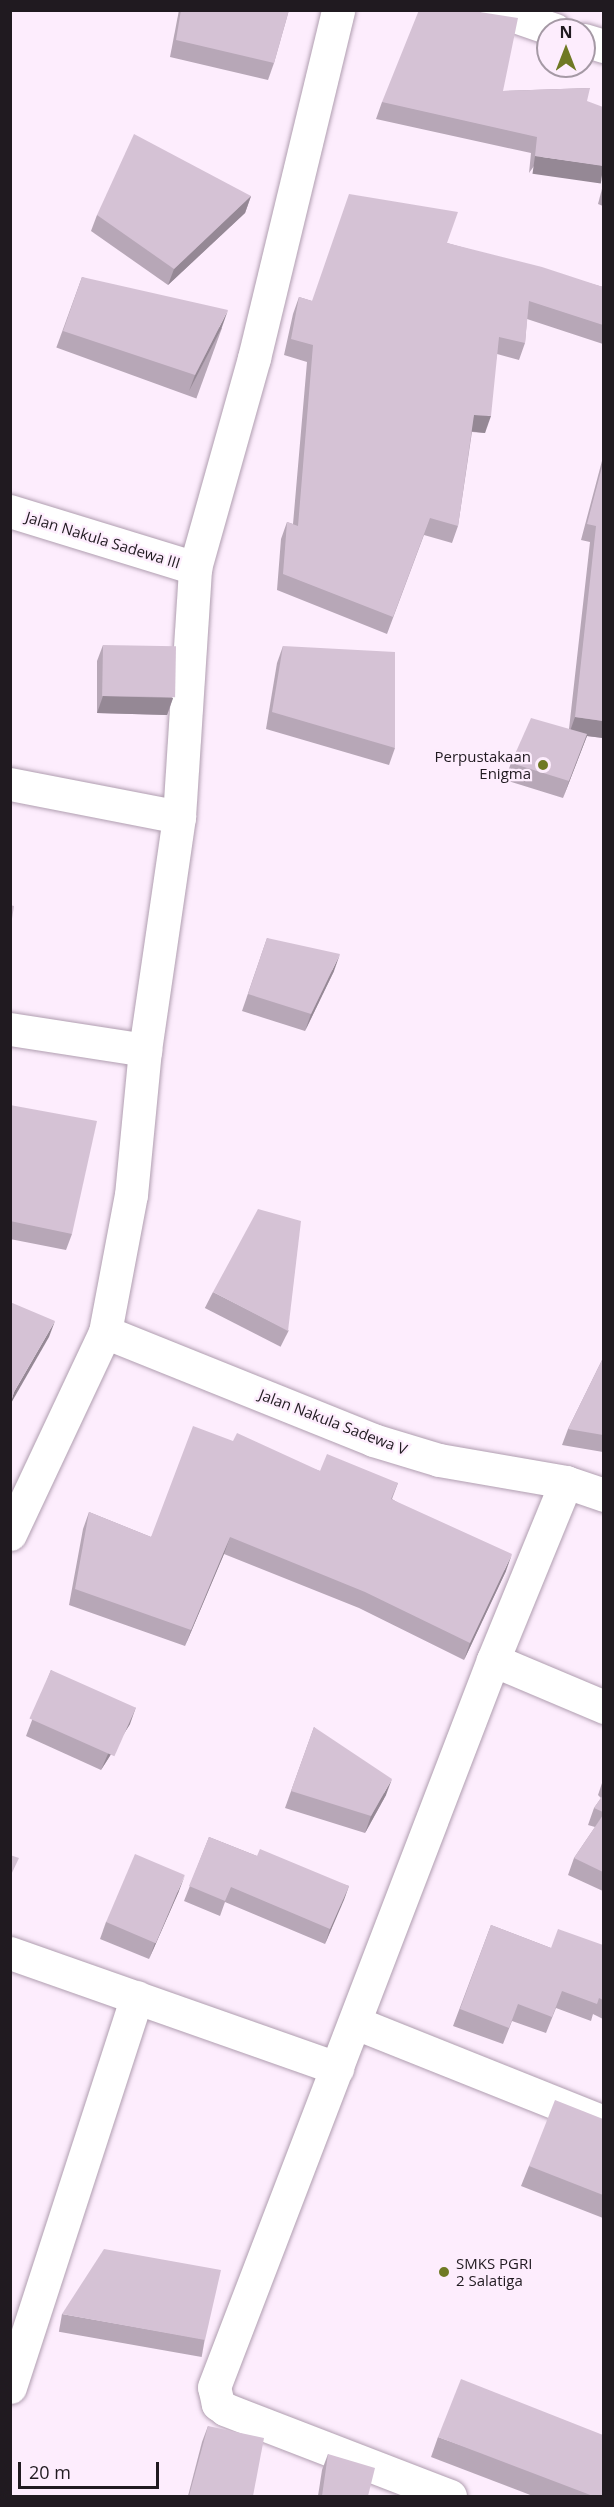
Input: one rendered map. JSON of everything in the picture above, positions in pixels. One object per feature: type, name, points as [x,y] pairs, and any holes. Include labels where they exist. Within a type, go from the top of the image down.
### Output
[{"type":"street","points":[[10,1534],[105,1332],[131,1195],[145,1050],[179,817],[195,568],[254,358],[338,10]]},
{"type":"street","points":[[497,10],[536,23]]},
{"type":"street","name":"Jalan Nakula Sadewa III","points":[[10,511],[195,568]]},
{"type":"street","points":[[10,784],[179,817]]},
{"type":"street","points":[[10,1029],[145,1050]]},
{"type":"street","name":"Jalan Nakula Sadewa V","points":[[105,1332],[372,1440],[449,1462],[566,1482],[603,1495]]},
{"type":"street","points":[[450,2496],[225,2409],[215,2398],[217,2378],[356,2023],[493,1660],[566,1482]]},
{"type":"street","points":[[493,1660],[603,1707]]},
{"type":"street","points":[[10,1953],[337,2068]]},
{"type":"street","points":[[10,2387],[137,1997]]},
{"type":"street","points":[[356,2023],[603,2122]]},
{"type":"building","points":[[181,10],[289,10],[274,63],[176,40]]},
{"type":"building","points":[[419,10],[467,10],[518,18],[503,91],[590,88],[587,101],[603,107],[603,166],[535,156],[537,137],[382,102]]},
{"type":"building","points":[[134,134],[251,196],[174,269],[97,215]]},
{"type":"building","points":[[349,194],[458,212],[447,243],[542,267],[603,287],[603,325],[529,301],[525,343],[499,337],[491,416],[474,415],[458,526],[430,518],[393,617],[283,574],[287,522],[298,526],[313,345],[291,339],[299,297],[312,301]]},
{"type":"building","points":[[82,277],[228,310],[195,375],[63,331]]},
{"type":"building","points":[[603,463],[603,721],[575,717],[596,526],[587,524]]},
{"type":"building","points":[[103,645],[176,646],[175,697],[102,696]]},
{"type":"building","points":[[283,646],[395,652],[395,748],[272,712]]},
{"type":"building","name":"Perpustakaan Enigma","points":[[531,718],[587,734],[569,781],[511,763]]},
{"type":"building","points":[[10,905],[14,906],[10,932]]},
{"type":"building","points":[[267,938],[340,954],[311,1014],[248,994]]},
{"type":"building","points":[[10,1105],[97,1121],[72,1234],[10,1221]]},
{"type":"building","points":[[258,1209],[301,1221],[288,1331],[213,1292]]},
{"type":"building","points":[[10,1302],[55,1321],[14,1392],[10,1406]]},
{"type":"building","points":[[603,1358],[603,1435],[568,1429]]},
{"type":"building","points":[[193,1426],[233,1441],[237,1433],[320,1471],[327,1454],[398,1483],[391,1499],[512,1554],[470,1643],[365,1592],[230,1537],[191,1630],[75,1589],[89,1512],[151,1537]]},
{"type":"building","points":[[51,1670],[136,1708],[114,1756],[29,1718]]},
{"type":"building","points":[[314,1727],[392,1779],[371,1816],[291,1791]]},
{"type":"building","points":[[603,1795],[603,1812],[594,1808]]},
{"type":"building","points":[[603,1815],[603,1872],[574,1858]]},
{"type":"building","points":[[209,1837],[257,1856],[260,1849],[349,1886],[330,1929],[231,1887],[225,1901],[189,1886]]},
{"type":"building","points":[[135,1854],[185,1875],[156,1943],[106,1922]]},
{"type":"building","points":[[10,1855],[19,1858],[10,1877]]},
{"type":"building","points":[[491,1925],[551,1948],[558,1929],[603,1945],[603,2000],[599,1998],[597,2004],[562,1991],[552,2017],[518,2004],[509,2028],[460,2009]]},
{"type":"building","points":[[555,2100],[603,2119],[603,2195],[529,2166]]},
{"type":"building","points":[[104,2249],[221,2270],[205,2340],[62,2314]]},
{"type":"building","points":[[461,2379],[603,2435],[603,2496],[593,2496],[438,2437]]},
{"type":"building","points":[[208,2426],[264,2438],[253,2496],[189,2496]]},
{"type":"building","points":[[328,2454],[375,2468],[368,2496],[322,2496]]},
{"type":"place","name":"Perpustakaan Enigma","points":[[543,765]]},
{"type":"place","name":"SMKS PGRI 2 Salatiga","points":[[444,2272]]}]
